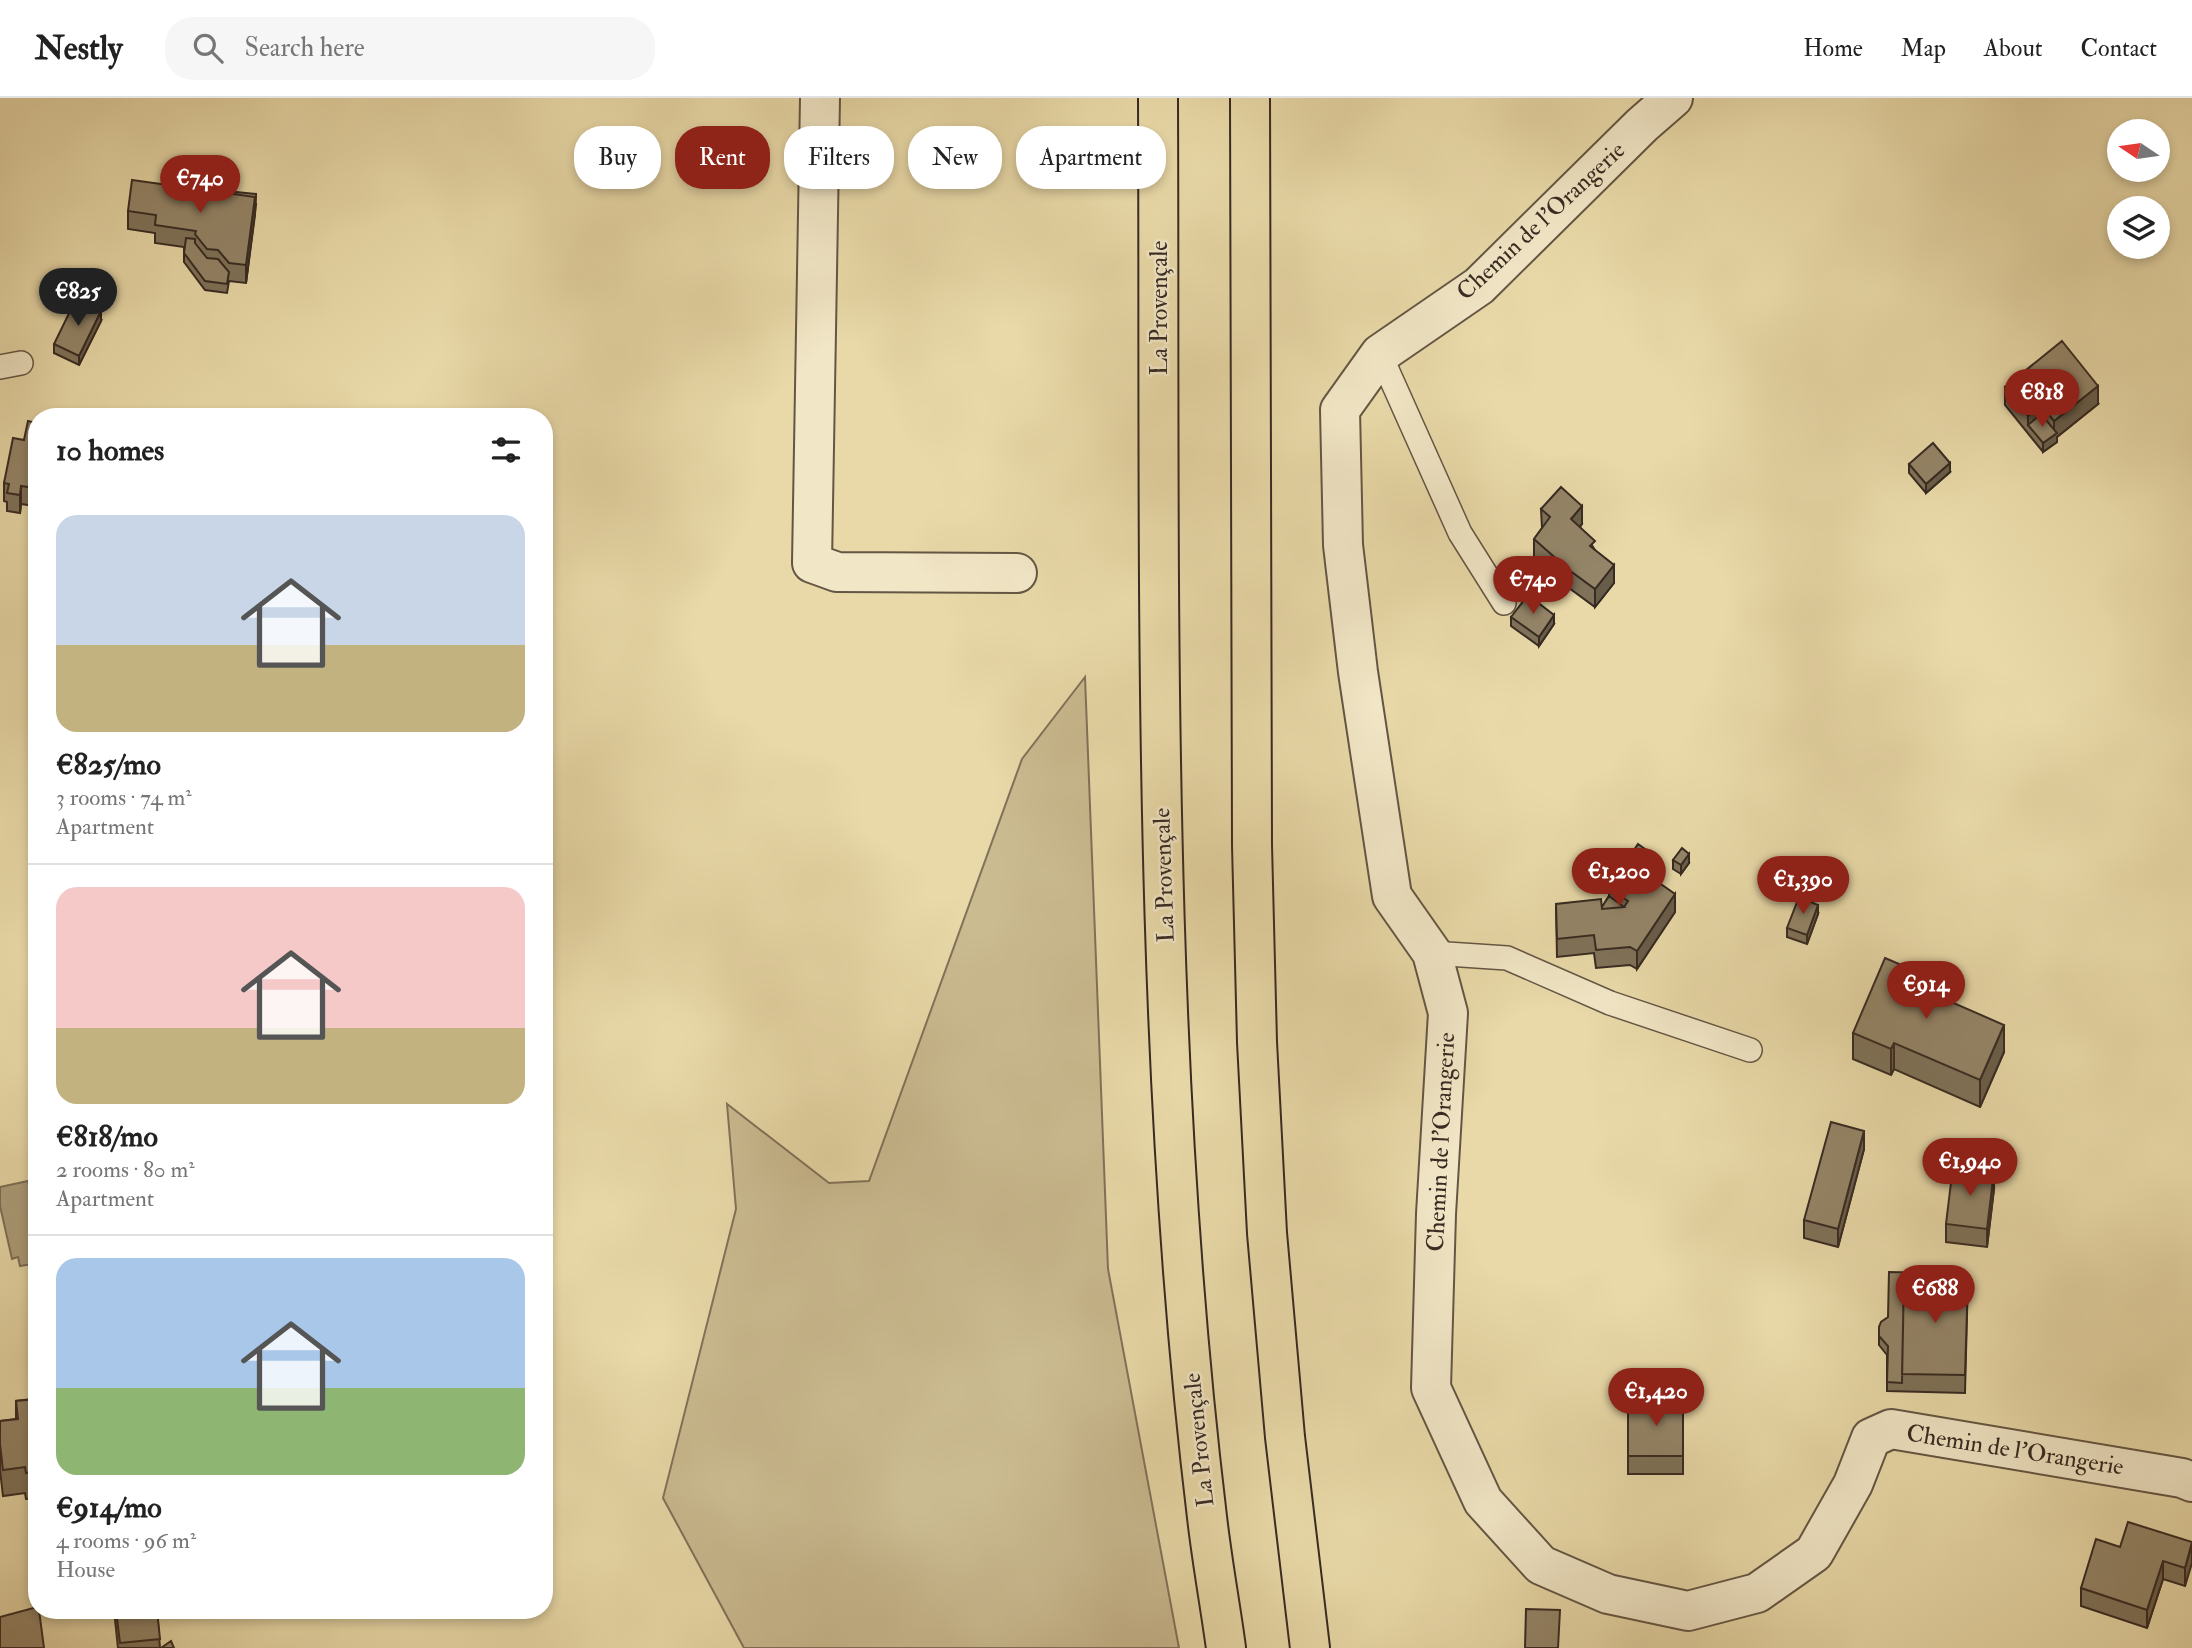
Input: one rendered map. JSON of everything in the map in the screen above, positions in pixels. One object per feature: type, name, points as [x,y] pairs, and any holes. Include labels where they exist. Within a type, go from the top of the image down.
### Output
[{"type":"highway","name":"La Provençale","points":[[1158,98],[1160,652],[1164,895],[1185,1295],[1207,1518],[1226,1648]]},
{"type":"highway","points":[[1250,98],[1252,845],[1257,1042],[1267,1233],[1285,1437],[1310,1648]]},
{"type":"street","points":[[820,98],[812,563],[837,572],[1017,573]]},
{"type":"street","name":"Chemin de l'Orangerie","points":[[1673,98],[1642,125],[1479,286],[1380,354],[1340,410],[1343,545],[1358,672],[1392,896],[1432,953],[1448,1013],[1436,1214],[1431,1388],[1483,1502],[1541,1564],[1608,1594],[1688,1611],[1757,1593],[1814,1553],[1853,1484],[1871,1438],[1891,1429],[2087,1461],[2192,1482]]},
{"type":"lane","points":[[1380,354],[1460,533],[1504,603]]},
{"type":"lane","points":[[1432,953],[1507,958],[1610,1003],[1750,1050]]},
{"type":"shaded area","points":[[1085,677],[1108,1269],[1179,1648],[744,1648],[663,1498],[736,1209],[727,1104],[829,1183],[869,1181],[1022,759]]},
{"type":"shaded area","points":[[28,1181],[28,1265],[20,1266],[18,1257],[12,1259],[0,1206],[0,1187]]},
{"type":"building","points":[[132,180],[255,197],[246,265],[229,263],[218,250],[207,249],[195,234],[196,231],[155,225],[156,215],[128,211]]},
{"type":"building","points":[[226,191],[256,194],[255,206],[255,197]]},
{"type":"building","points":[[186,238],[195,239],[195,243],[207,258],[218,259],[229,272],[227,284],[205,281],[184,253]]},
{"type":"building","points":[[76,299],[101,311],[79,356],[54,344]]},
{"type":"building","points":[[2062,341],[2098,386],[2054,421],[2041,405],[2028,416],[2005,387]]},
{"type":"building","points":[[2041,414],[2057,433],[2043,443],[2028,425]]},
{"type":"building","points":[[28,421],[28,487],[21,486],[20,495],[7,493],[9,484],[4,483],[13,438],[24,440]]},
{"type":"building","points":[[1933,443],[1950,463],[1926,484],[1909,464]]},
{"type":"building","points":[[1561,487],[1582,506],[1571,519],[1595,541],[1590,546],[1614,565],[1595,589],[1534,539],[1550,517],[1541,509]]},
{"type":"building","points":[[1528,595],[1554,615],[1539,637],[1511,617]]},
{"type":"building","points":[[1638,844],[1659,859],[1648,875],[1675,894],[1637,951],[1630,947],[1596,950],[1594,935],[1557,939],[1556,904],[1601,899],[1602,909],[1624,907],[1628,901],[1609,888]]},
{"type":"building","points":[[1682,848],[1689,854],[1681,865],[1673,860]]},
{"type":"building","points":[[1609,896],[1624,907],[1602,909]]},
{"type":"building","points":[[1799,897],[1818,905],[1807,935],[1787,928]]},
{"type":"building","points":[[1885,958],[1948,985],[1942,998],[2004,1025],[1980,1080],[1894,1043],[1891,1049],[1853,1033]]},
{"type":"building","points":[[1831,1122],[1864,1131],[1838,1229],[1804,1220]]},
{"type":"building","points":[[1953,1166],[1994,1171],[1987,1229],[1946,1224]]},
{"type":"building","points":[[1889,1272],[1932,1273],[1904,1275],[1902,1383],[1887,1382],[1888,1346],[1879,1336],[1881,1322],[1888,1317]]},
{"type":"building","points":[[1904,1275],[1968,1276],[1965,1375],[1902,1374]]},
{"type":"building","points":[[1628,1399],[1683,1399],[1683,1456],[1628,1456]]},
{"type":"building","points":[[28,1400],[26,1473],[25,1467],[3,1470],[0,1421],[18,1419],[16,1401]]},
{"type":"building","points":[[2128,1522],[2192,1542],[2185,1568],[2163,1561],[2147,1610],[2081,1588],[2096,1539],[2120,1547]]},
{"type":"building","points":[[28,1609],[28,1619],[40,1619],[44,1648],[0,1648],[0,1617]]},
{"type":"building","points":[[1526,1609],[1560,1610],[1558,1648],[1525,1648]]},
{"type":"building","points":[[117,1619],[158,1619],[160,1639],[120,1643]]},
{"type":"building","points":[[171,1641],[174,1648],[161,1648]]}]
